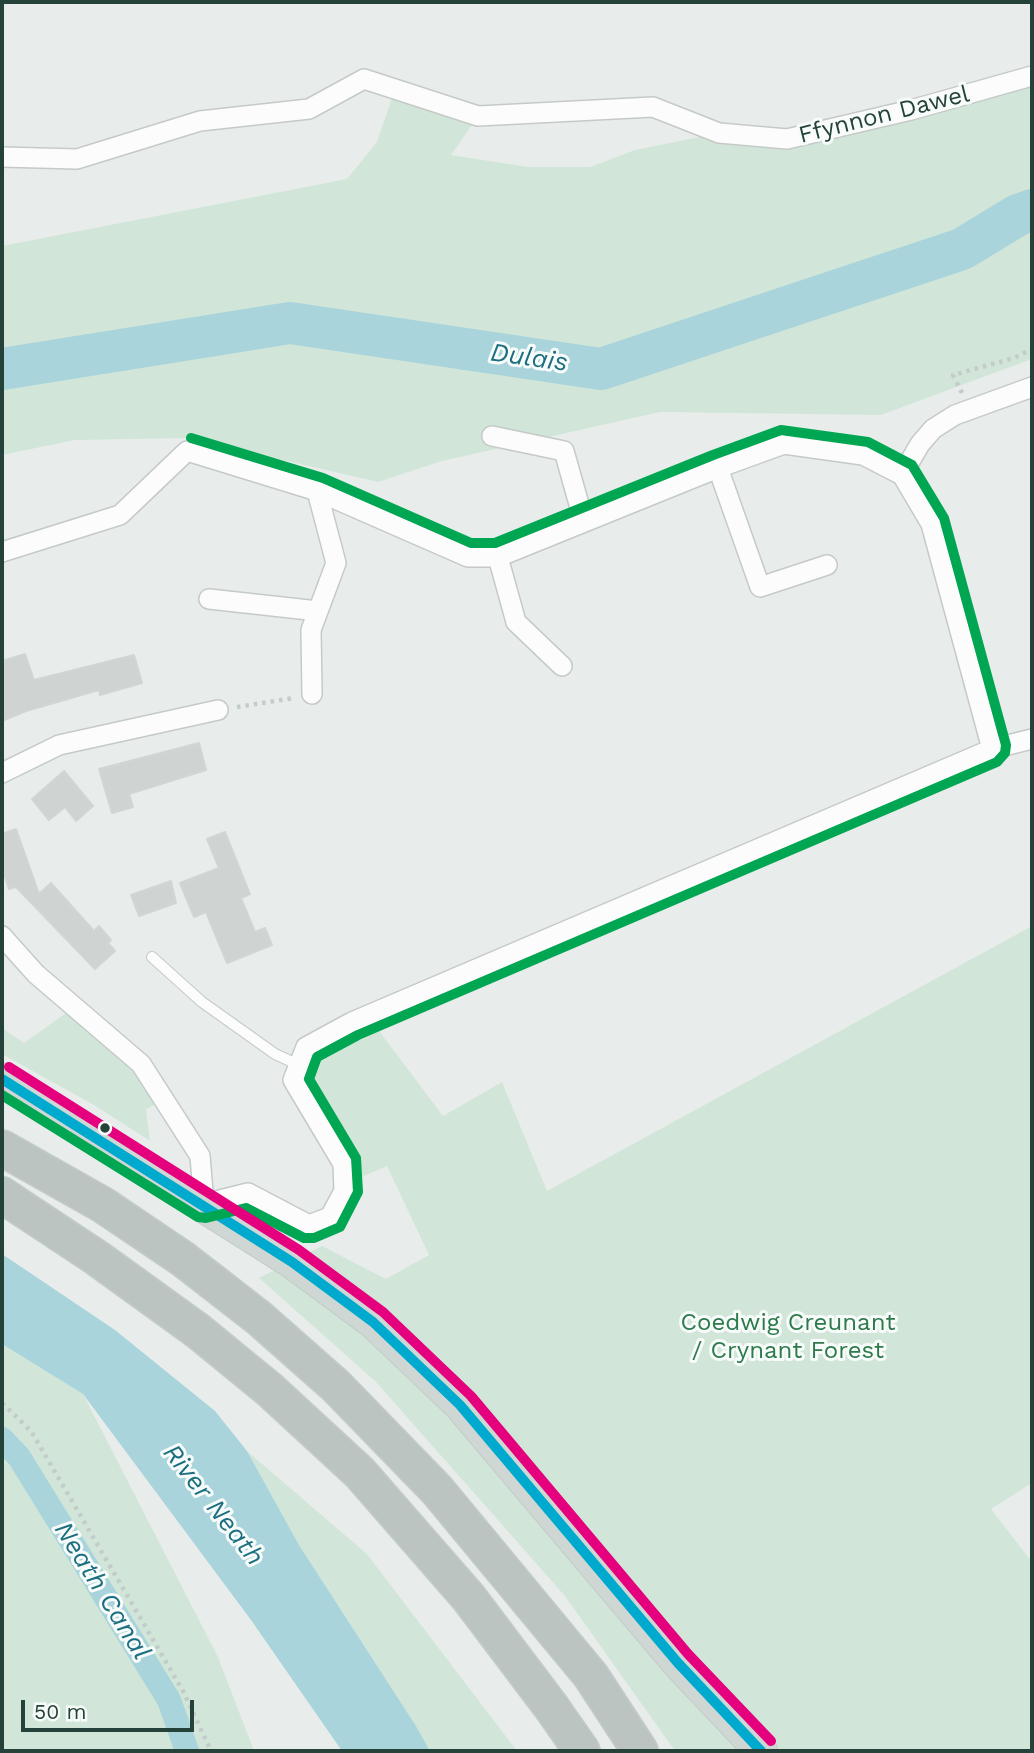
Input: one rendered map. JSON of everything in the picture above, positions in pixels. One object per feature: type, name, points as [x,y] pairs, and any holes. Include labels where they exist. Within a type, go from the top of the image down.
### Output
[{"type":"highway","points":[[2,1148],[103,1205],[183,1259],[259,1318],[336,1385],[437,1490],[591,1676],[640,1751]]},
{"type":"highway","points":[[2,1195],[97,1258],[198,1331],[270,1390],[360,1473],[469,1598],[582,1751]]},
{"type":"main road","points":[[2,1079],[204,1204],[292,1262],[373,1322],[460,1405],[678,1663],[761,1751]]},
{"type":"street","name":"Ffynnon Dawel","points":[[2,157],[77,159],[200,121],[309,109],[364,79],[478,116],[653,107],[719,133],[787,139],[911,110],[1032,76]]},
{"type":"street","points":[[902,475],[920,443],[933,429],[955,415],[1032,387]]},
{"type":"street","points":[[492,436],[564,451],[584,522]]},
{"type":"street","points":[[2,552],[120,515],[187,450],[317,491],[468,556],[498,557],[718,467],[784,444],[863,455],[902,475],[931,524],[992,749]]},
{"type":"street","points":[[718,467],[760,587],[827,565]]},
{"type":"street","points":[[312,694],[310,630],[336,563],[317,491]]},
{"type":"street","points":[[498,557],[516,622],[562,666]]},
{"type":"street","points":[[209,599],[318,611]]},
{"type":"street","points":[[2,773],[59,745],[218,710]]},
{"type":"street","points":[[2,936],[36,974],[141,1064],[200,1156],[204,1204],[248,1192],[309,1225],[330,1217],[344,1191],[343,1164],[293,1080],[306,1047],[352,1022],[992,749],[1032,739]]},
{"type":"lane","points":[[152,957],[202,1002],[275,1054],[299,1065]]},
{"type":"path","points":[[970,410],[953,375],[1014,358],[1032,349]]},
{"type":"path","points":[[218,710],[312,694]]},
{"type":"path","points":[[2,1402],[32,1431],[183,1691],[211,1751]]},
{"type":"green space","points":[[1032,76],[1032,359],[881,415],[660,412],[442,461],[378,482],[188,438],[75,440],[2,455],[2,246],[347,179],[377,142],[395,89],[478,116],[451,155],[528,167],[590,167],[635,150],[719,133],[787,139]]},
{"type":"green space","name":"Coedwig Creunant / Crynant Forest","points":[[1032,926],[1032,1483],[991,1509],[1032,1562],[1032,1751],[675,1751],[565,1596],[376,1382],[259,1278],[322,1246],[386,1279],[429,1255],[387,1166],[357,1179],[343,1164],[293,1080],[306,1047],[367,1015],[443,1116],[502,1082],[547,1191]]},
{"type":"green space","points":[[73,1008],[141,1064],[161,1102],[146,1109],[150,1141],[94,1105],[2,1054],[2,1028],[24,1043]]},
{"type":"green space","points":[[2,1344],[83,1394],[218,1657],[254,1751],[2,1751]]},
{"type":"green space","points":[[247,1451],[367,1554],[517,1751],[430,1751],[299,1545]]},
{"type":"water","name":"River Neath","points":[[2,1254],[115,1330],[215,1411],[247,1451],[299,1545],[430,1751],[342,1751],[251,1620],[83,1394],[2,1344]]},
{"type":"building","points":[[25,654],[34,680],[134,655],[142,683],[100,695],[99,690],[26,711],[2,721],[2,661]]},
{"type":"building","points":[[199,743],[206,770],[129,794],[133,807],[112,813],[99,769]]},
{"type":"building","points":[[64,771],[93,806],[76,821],[65,807],[49,820],[32,799]]},
{"type":"building","points":[[16,829],[39,894],[51,883],[94,931],[99,926],[111,940],[108,943],[115,951],[95,969],[16,887],[9,889],[2,868],[2,834]]},
{"type":"building","points":[[225,832],[250,894],[241,898],[255,932],[265,928],[272,945],[227,963],[206,912],[194,917],[180,883],[219,868],[207,839]]},
{"type":"building","points":[[171,881],[176,903],[139,916],[131,895]]},
{"type":"waterway","name":"Dulais","points":[[2,369],[290,323],[601,369],[962,249],[1018,215],[1032,210]]},
{"type":"waterway","name":"Neath Canal","points":[[2,1439],[19,1457],[169,1700],[187,1751]]},
{"type":"transit line","points":[[2,1095],[198,1217],[206,1218],[246,1208],[304,1238],[314,1238],[340,1227],[358,1192],[356,1158],[309,1079],[317,1057],[358,1035],[997,762],[1005,753],[1006,745],[944,518],[912,465],[868,442],[781,430],[495,543],[471,543],[323,478],[191,438]]},
{"type":"transit line","points":[[9,1067],[299,1250],[383,1312],[471,1396],[688,1654],[771,1741]]},
{"type":"transit line","points":[[2,1079],[292,1262],[373,1322],[460,1405],[678,1663],[761,1751]]}]
